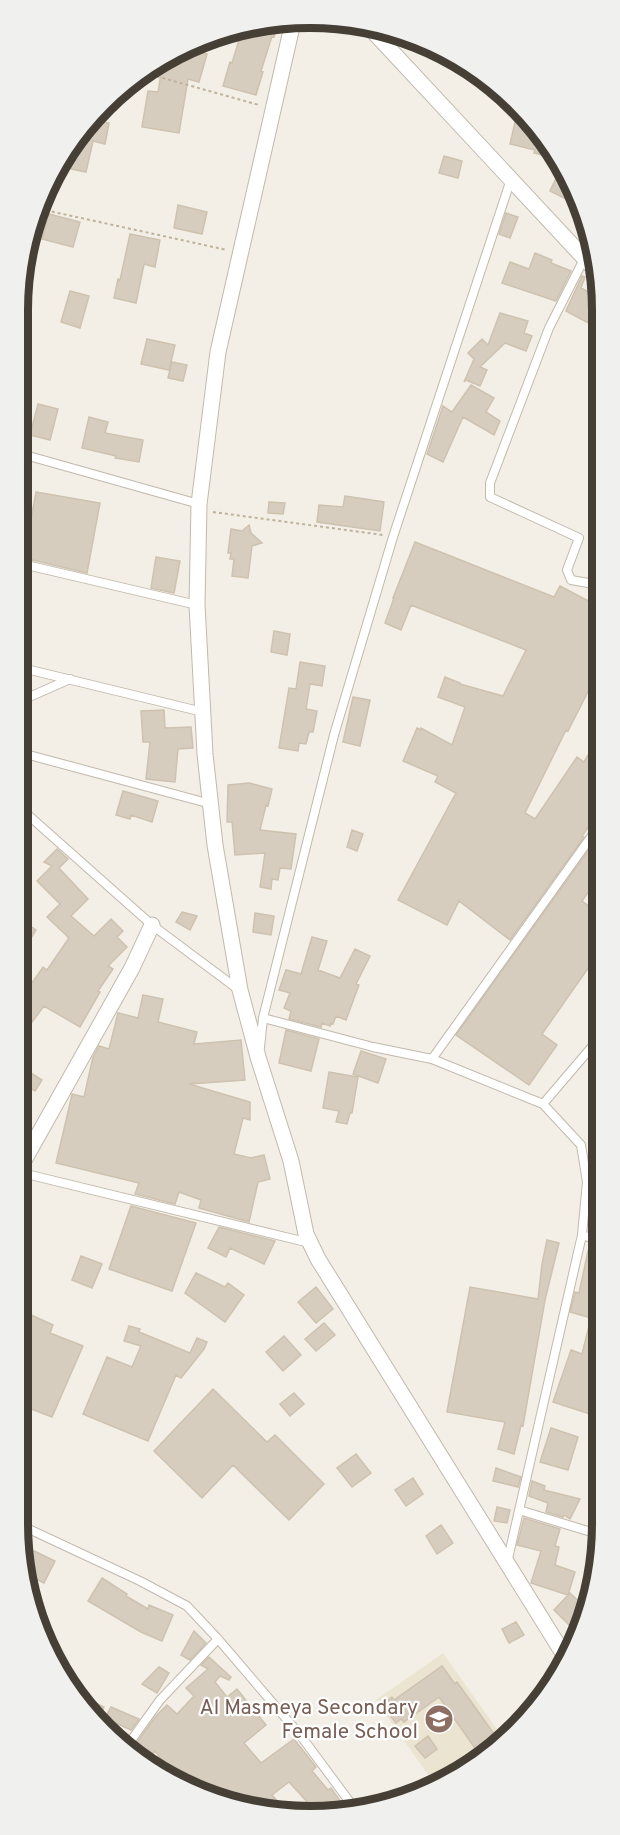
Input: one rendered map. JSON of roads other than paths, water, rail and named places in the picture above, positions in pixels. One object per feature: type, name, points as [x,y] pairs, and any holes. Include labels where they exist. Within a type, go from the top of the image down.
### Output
[{"type":"street","points":[[291,29],[218,352],[199,507],[197,605],[206,754],[215,845],[240,990],[258,1057],[291,1161],[310,1243],[561,1651]]},
{"type":"street","points":[[378,37],[587,262]]},
{"type":"street","points":[[28,1153],[132,968],[152,925]]},
{"type":"lane","points":[[258,1057],[263,1018],[334,735],[393,537],[511,179]]},
{"type":"lane","points":[[584,259],[549,328],[490,483],[490,497],[579,538],[567,570],[571,580],[592,584]]},
{"type":"lane","points":[[28,456],[199,507]]},
{"type":"lane","points":[[28,565],[197,605]]},
{"type":"lane","points":[[28,669],[203,712]]},
{"type":"lane","points":[[28,698],[70,679]]},
{"type":"lane","points":[[28,755],[211,804]]},
{"type":"lane","points":[[28,815],[152,925],[240,990]]},
{"type":"lane","points":[[432,1059],[592,835]]},
{"type":"lane","points":[[263,1018],[373,1047],[432,1059],[543,1104],[581,1145],[587,1182],[582,1235],[507,1564]]},
{"type":"lane","points":[[543,1104],[592,1047]]},
{"type":"lane","points":[[28,1173],[310,1243]]},
{"type":"lane","points":[[582,1235],[592,1238]]},
{"type":"lane","points":[[519,1510],[592,1531]]},
{"type":"lane","points":[[28,1529],[140,1581],[187,1606],[301,1736],[351,1803]]},
{"type":"lane","points":[[130,1742],[160,1700],[218,1639]]},
{"type":"place","name":"Al Masmeya Secondary Female School","points":[[439,1719]]}]
